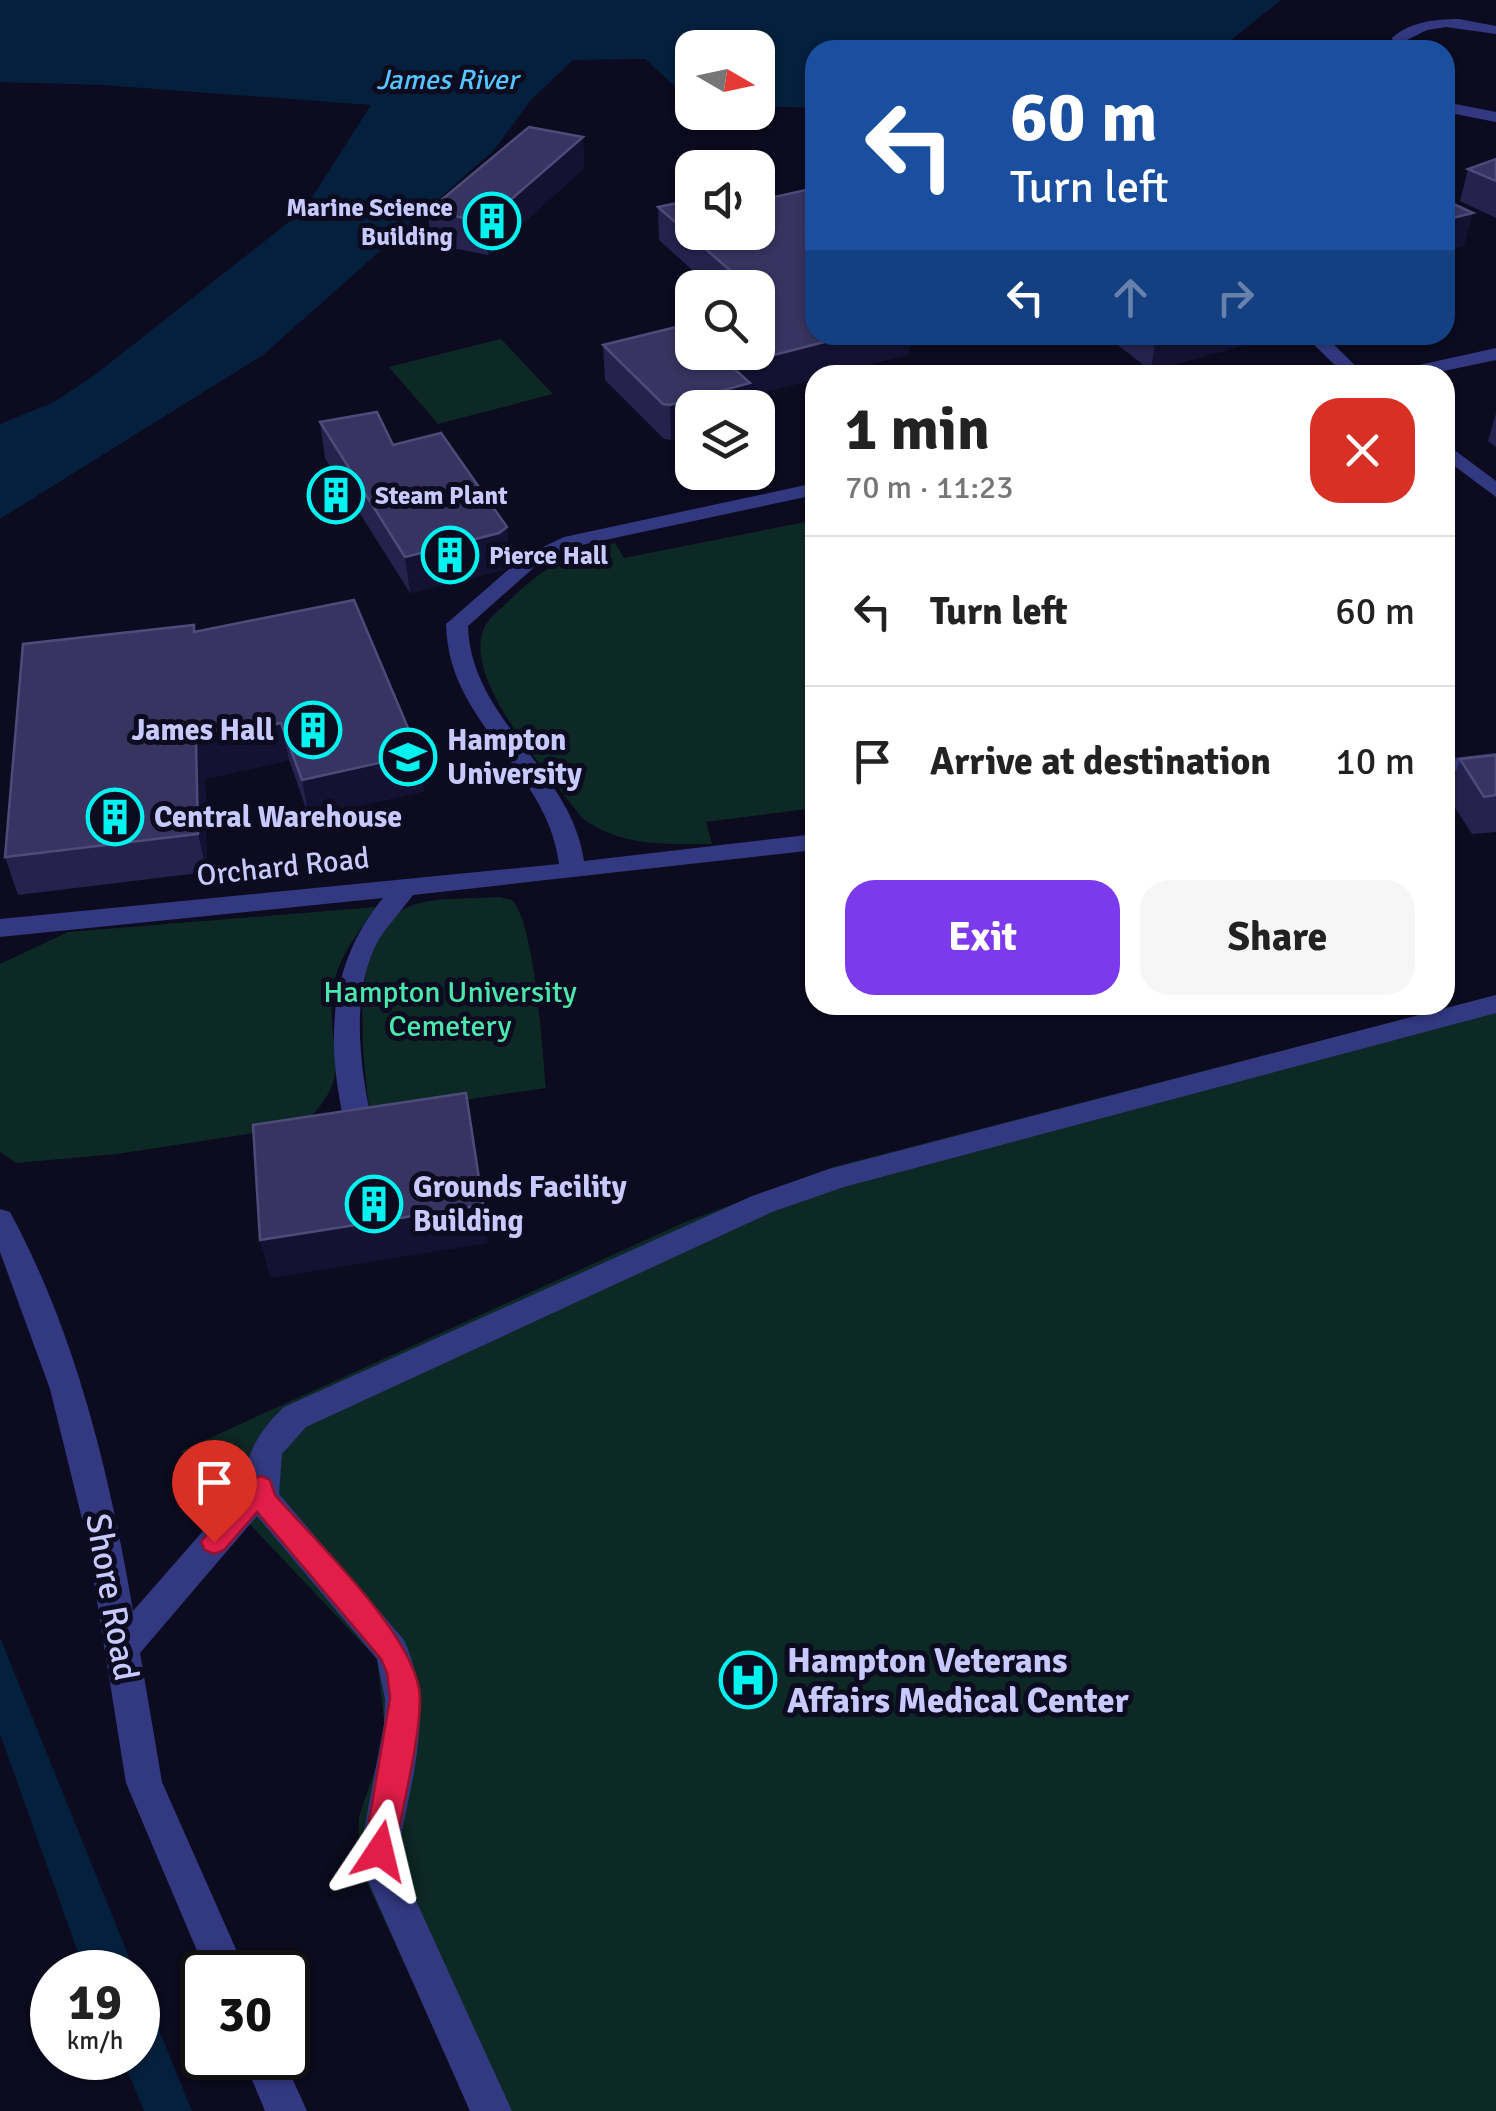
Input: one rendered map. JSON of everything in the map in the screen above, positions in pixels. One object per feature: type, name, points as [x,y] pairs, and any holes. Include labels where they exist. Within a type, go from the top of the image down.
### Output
[{"type":"street","points":[[1400,40],[1414,28],[1440,22],[1496,30]]},
{"type":"street","points":[[1455,109],[1496,117]]},
{"type":"street","points":[[1324,345],[1345,365]]},
{"type":"street","points":[[1445,365],[1496,354]]},
{"type":"street","points":[[1455,457],[1496,491]]},
{"type":"street","points":[[574,871],[564,824],[480,706],[454,650],[457,624],[531,560],[571,542],[805,491]]},
{"type":"street","points":[[1455,765],[1496,760]]},
{"type":"street","name":"Orchard Road","points":[[0,928],[574,871],[805,843]]},
{"type":"street","points":[[359,1126],[350,1092],[351,994],[364,945],[404,888]]},
{"type":"street","points":[[1455,1015],[1496,1004]]},
{"type":"street","points":[[491,2111],[384,1872],[380,1851],[405,1698],[402,1673],[392,1650],[262,1499],[262,1458],[272,1438],[295,1417],[762,1204],[912,1156],[1454,1015]]},
{"type":"street","name":"Shore Road","points":[[0,1220],[28,1281],[66,1389],[104,1538],[144,1783],[216,1950]]},
{"type":"street","points":[[122,1649],[261,1488]]},
{"type":"street","points":[[273,2080],[286,2111]]},
{"type":"green space","points":[[501,339],[553,394],[438,424],[389,367]]},
{"type":"green space","points":[[805,522],[805,809],[706,822],[712,844],[628,839],[582,818],[532,754],[485,674],[480,649],[484,628],[522,589],[571,557],[615,543],[624,558]]},
{"type":"green space","name":"Hampton University Cemetery","points":[[500,897],[512,900],[526,934],[546,1088],[370,1114],[363,997],[377,938],[393,917],[416,904]]},
{"type":"green space","name":"Hampton University Cemetery","points":[[376,907],[349,946],[335,979],[335,1077],[319,1108],[301,1126],[117,1154],[16,1163],[0,1152],[0,964],[68,932]]},
{"type":"green space","name":"Hampton Veterans Affairs Medical Center","points":[[1496,995],[1496,2111],[472,2111],[358,1863],[359,1817],[386,1737],[377,1659],[181,1451],[685,1222],[833,1167],[1419,1015],[1455,1015],[1455,1006]]},
{"type":"water","name":"James River","points":[[0,0],[1281,0],[1231,40],[805,40],[805,108],[775,107],[775,30],[675,30],[675,86],[645,59],[573,60],[531,100],[494,150],[263,355],[0,519],[0,424],[54,402],[96,374],[304,210],[371,105],[103,85],[0,82]]},
{"type":"water","points":[[0,1637],[126,1950],[77,1950],[0,1734]]},
{"type":"water","points":[[160,2032],[192,2111],[144,2111],[131,2080],[160,2080]]},
{"type":"building","points":[[529,127],[583,137],[485,222],[428,211]]},
{"type":"building","points":[[1496,159],[1496,181],[1468,169]]},
{"type":"building","points":[[805,190],[805,345],[813,345],[775,355],[775,270],[730,270],[707,250],[775,250],[775,197]]},
{"type":"building","points":[[675,204],[675,222],[658,207]]},
{"type":"building","points":[[1455,205],[1473,213],[1455,218]]},
{"type":"building","points":[[675,327],[675,370],[735,370],[750,383],[725,390],[675,390],[675,404],[663,404],[603,345]]},
{"type":"building","points":[[377,412],[393,445],[441,433],[507,527],[499,533],[405,557],[320,422]]},
{"type":"building","points":[[354,600],[419,754],[302,780],[281,723],[196,741],[198,834],[5,857],[23,644],[194,625],[194,632]]},
{"type":"building","points":[[1496,755],[1496,795],[1484,797],[1460,759]]},
{"type":"building","name":"Grounds Facility Building","points":[[466,1093],[483,1205],[260,1240],[253,1125]]},
{"type":"place","name":"Marine Science Building","points":[[492,221]]},
{"type":"place","name":"Steam Plant","points":[[336,495]]},
{"type":"place","name":"Pierce Hall","points":[[450,555]]},
{"type":"place","name":"James Hall","points":[[313,730]]},
{"type":"place","name":"Hampton University","points":[[408,757]]},
{"type":"place","name":"Central Warehouse","points":[[115,817]]},
{"type":"place","name":"Grounds Facility Building","points":[[374,1204]]},
{"type":"place","name":"Hampton Veterans Affairs Medical Center","points":[[748,1680]]},
{"type":"route","points":[[214,1542],[261,1488],[262,1499],[392,1650],[402,1673],[405,1698],[380,1851]]}]
